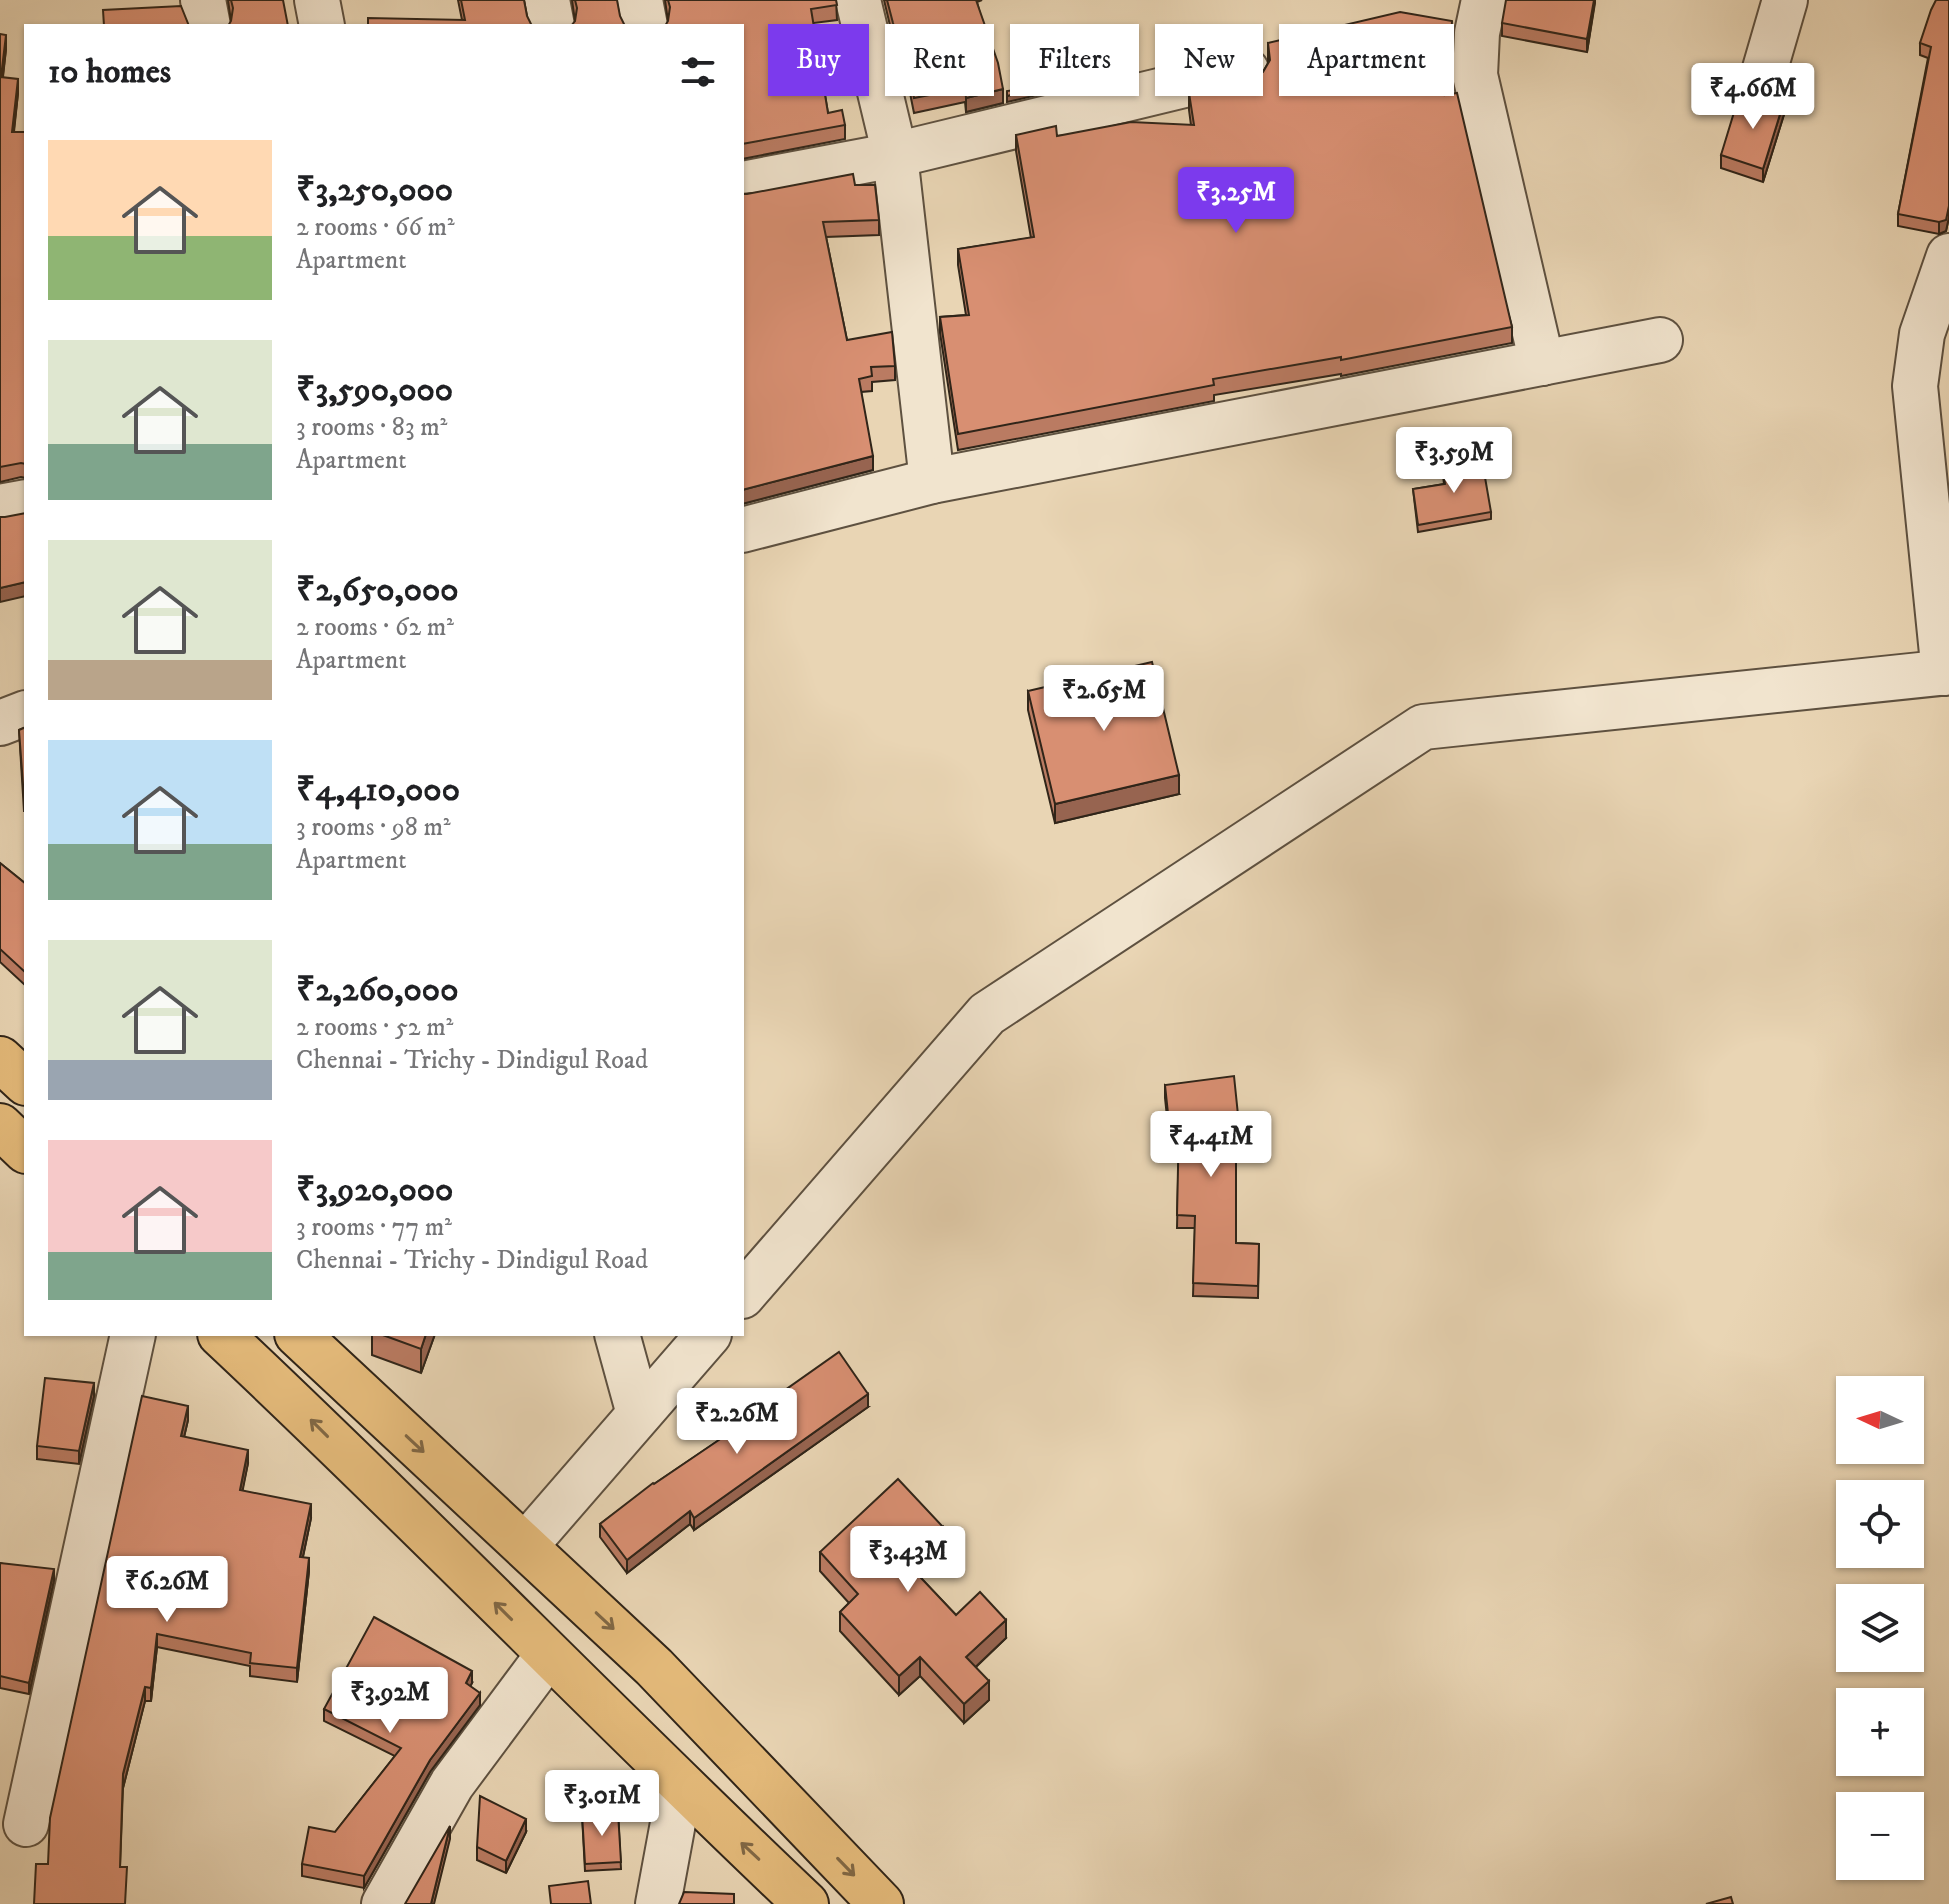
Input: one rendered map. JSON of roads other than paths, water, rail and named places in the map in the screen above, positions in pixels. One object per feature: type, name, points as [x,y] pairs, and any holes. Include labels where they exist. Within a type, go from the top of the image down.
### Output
[{"type":"highway","points":[[0,1059],[24,1081]]},
{"type":"highway","points":[[0,1126],[24,1149]]},
{"type":"highway","points":[[222,1336],[291,1400],[680,1785],[806,1904]]},
{"type":"highway","points":[[299,1336],[654,1667],[881,1904]]},
{"type":"street","points":[[203,0],[208,24]]},
{"type":"street","points":[[317,0],[322,24]]},
{"type":"street","points":[[547,0],[552,24]]},
{"type":"street","points":[[640,0],[645,24]]},
{"type":"street","points":[[858,0],[895,155],[932,481]]},
{"type":"street","points":[[1484,0],[1477,33],[1475,75],[1542,363]]},
{"type":"street","points":[[1758,93],[1785,0]]},
{"type":"street","points":[[744,184],[895,155],[1155,92]]},
{"type":"street","points":[[744,1294],[987,1014],[1423,727],[1947,672],[1915,386],[1922,334],[1949,256]]},
{"type":"street","points":[[744,529],[932,481],[1660,340]]},
{"type":"street","points":[[0,507],[24,502]]},
{"type":"street","points":[[0,723],[24,714]]},
{"type":"street","points":[[26,1824],[133,1336]]},
{"type":"street","points":[[618,1336],[639,1414]]},
{"type":"street","points":[[525,1546],[707,1336]]},
{"type":"street","points":[[384,1904],[452,1784],[548,1655]]},
{"type":"street","points":[[658,1904],[680,1785]]}]
